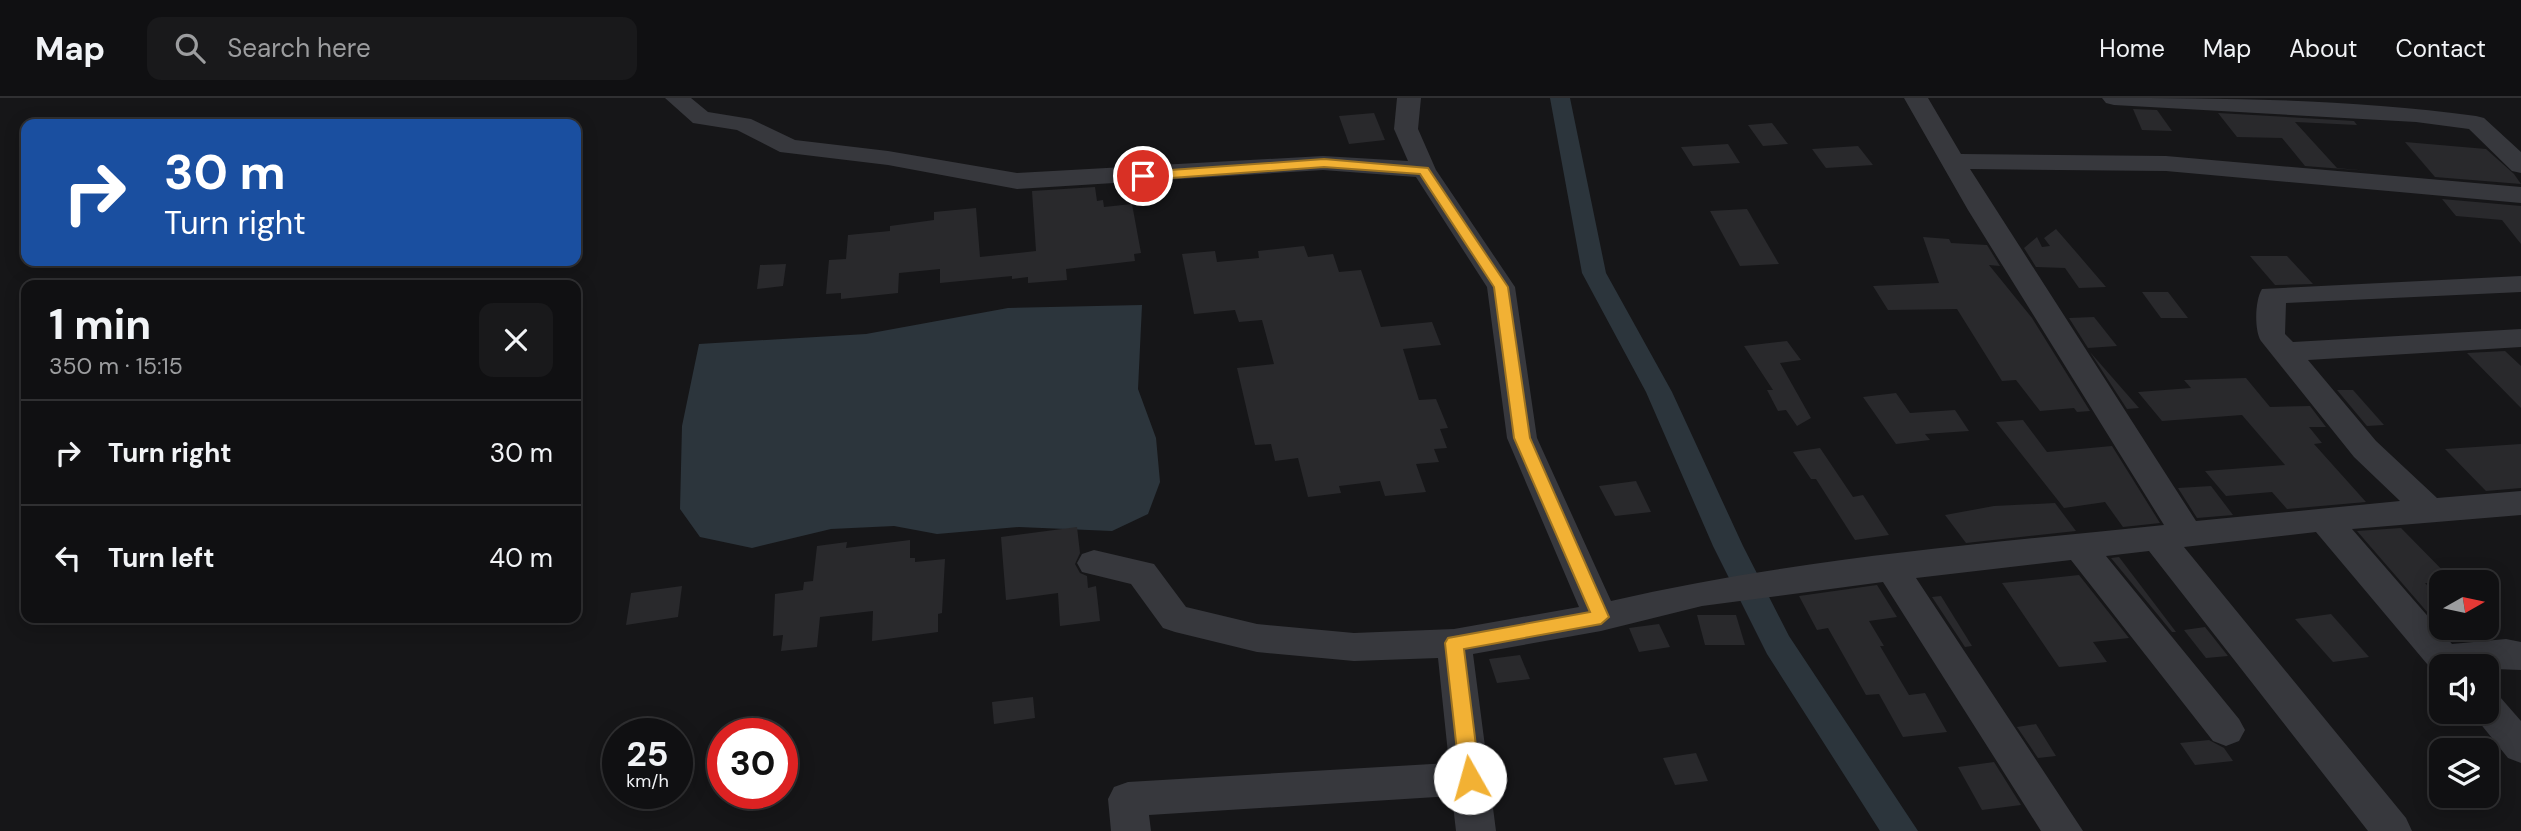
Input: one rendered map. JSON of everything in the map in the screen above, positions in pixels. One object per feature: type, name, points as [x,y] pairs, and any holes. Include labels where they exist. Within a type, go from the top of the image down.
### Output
[{"type":"street","points":[[677,98],[701,118],[743,124],[789,147],[888,158],[1017,181],[1324,163],[1424,170]]},
{"type":"street","points":[[1409,98],[1406,129],[1424,170],[1501,287],[1522,438],[1601,617]]},
{"type":"street","points":[[1916,98],[2172,536],[2392,831]]},
{"type":"street","points":[[2114,98],[2410,107],[2476,123],[2521,166]]},
{"type":"street","points":[[2476,123],[2478,98]]},
{"type":"street","points":[[1953,162],[2026,158],[2177,165],[2521,195]]},
{"type":"street","points":[[2431,511],[2365,449],[2271,334],[2272,295],[2521,284]]},
{"type":"street","points":[[2285,352],[2521,338]]},
{"type":"street","points":[[1094,563],[1142,573],[1175,618],[1257,638],[1354,647],[1454,643],[1601,617],[1702,593],[1827,575],[2324,519],[2521,503]]},
{"type":"street","points":[[2324,519],[2440,654]]},
{"type":"street","points":[[2080,547],[2226,730]]},
{"type":"street","points":[[1892,568],[2063,831]]},
{"type":"street","points":[[1454,643],[1476,831]]},
{"type":"street","points":[[2499,654],[2521,656]]},
{"type":"street","points":[[2499,722],[2521,747]]},
{"type":"street","points":[[1131,831],[1128,799],[1470,778]]},
{"type":"shaded area","points":[[1142,305],[1138,389],[1156,438],[1160,482],[1148,514],[1112,531],[1019,527],[937,534],[894,526],[831,529],[752,548],[700,537],[680,509],[682,426],[699,344],[866,334],[1008,308]]},
{"type":"building","points":[[2133,109],[2157,110],[2172,131],[2142,130]]},
{"type":"building","points":[[1374,113],[1385,140],[1349,144],[1339,116]]},
{"type":"building","points":[[2218,113],[2354,121],[2357,125],[2295,122],[2337,168],[2369,171],[2305,166],[2282,138],[2237,137]]},
{"type":"building","points":[[1772,123],[1788,144],[1763,146],[1748,125]]},
{"type":"building","points":[[2405,142],[2486,149],[2514,174],[2521,184],[2435,177]]},
{"type":"building","points":[[1728,144],[1740,163],[1693,166],[1681,147]]},
{"type":"building","points":[[1858,146],[1873,165],[1826,168],[1812,149]]},
{"type":"building","points":[[1095,187],[1097,201],[1103,200],[1104,207],[1132,204],[1141,253],[1134,254],[1135,261],[1066,269],[1067,280],[1028,283],[1028,277],[1012,279],[1012,276],[940,283],[940,269],[899,273],[898,293],[841,299],[841,293],[826,294],[829,260],[846,259],[848,235],[890,231],[890,226],[934,220],[934,212],[976,208],[980,257],[1036,251],[1032,191]]},
{"type":"building","points":[[2442,199],[2521,206],[2521,244],[2502,220],[2456,216]]},
{"type":"building","points":[[1747,209],[1779,264],[1740,266],[1710,211]]},
{"type":"building","points":[[2056,229],[2106,287],[2079,288],[2065,268],[2036,267],[2024,248],[2037,237],[2042,247],[2050,246],[2044,238]]},
{"type":"building","points":[[1923,237],[1949,239],[1951,243],[1987,245],[2000,266],[1989,265],[2032,318],[2090,411],[2077,412],[2074,408],[2040,411],[2016,380],[2002,381],[1957,309],[1888,310],[1873,286],[1939,283]]},
{"type":"building","points":[[1304,246],[1308,257],[1333,254],[1339,272],[1361,270],[1381,327],[1432,322],[1441,345],[1403,349],[1419,400],[1436,399],[1448,428],[1440,429],[1447,448],[1434,449],[1439,462],[1416,464],[1426,492],[1385,496],[1380,481],[1339,486],[1341,493],[1308,497],[1298,458],[1275,461],[1271,444],[1255,445],[1237,368],[1274,364],[1262,320],[1239,322],[1235,310],[1194,314],[1182,254],[1215,251],[1217,262],[1259,258],[1258,251]]},
{"type":"building","points":[[2250,256],[2287,256],[2313,284],[2275,285]]},
{"type":"building","points":[[786,264],[783,286],[757,289],[760,265]]},
{"type":"building","points":[[2142,292],[2168,292],[2188,318],[2161,318]]},
{"type":"building","points":[[2094,317],[2117,346],[2088,348],[2069,318]]},
{"type":"building","points":[[1787,341],[1801,360],[1780,363],[1811,418],[1797,426],[1786,410],[1778,411],[1767,390],[1773,390],[1744,346]]},
{"type":"building","points":[[2505,351],[2521,366],[2521,408],[2467,353]]},
{"type":"building","points":[[2090,352],[2139,408],[2127,409]]},
{"type":"building","points":[[2246,378],[2270,407],[2310,406],[2326,427],[2309,427],[2322,443],[2314,444],[2366,502],[2287,509],[2272,492],[2226,496],[2205,471],[2285,465],[2242,415],[2162,421],[2138,392],[2191,388],[2184,380]]},
{"type":"building","points":[[2337,390],[2353,390],[2384,425],[2367,426]]},
{"type":"building","points":[[1896,393],[1910,413],[1955,410],[1969,431],[1925,434],[1930,440],[1896,444],[1863,397]]},
{"type":"building","points":[[2023,420],[2047,452],[2112,446],[2160,523],[2123,527],[2105,502],[2064,508],[1996,422]]},
{"type":"building","points":[[2521,444],[2521,488],[2486,491],[2445,449]]},
{"type":"building","points":[[1820,448],[1853,497],[1863,495],[1889,535],[1855,540],[1816,479],[1811,479],[1793,452]]},
{"type":"building","points":[[1636,481],[1651,512],[1615,516],[1599,486]]},
{"type":"building","points":[[2211,486],[2233,515],[2197,518],[2178,488]]},
{"type":"building","points":[[2055,503],[2076,531],[1966,543],[1945,515],[1994,506]]},
{"type":"building","points":[[1077,527],[1080,553],[1075,564],[1080,573],[1087,576],[1088,588],[1096,586],[1100,621],[1060,626],[1058,593],[1006,600],[1001,537]]},
{"type":"building","points":[[2401,528],[2442,570],[2429,570],[2429,583],[2425,583],[2429,587],[2429,614],[2357,531]]},
{"type":"building","points":[[910,540],[910,558],[915,558],[915,562],[945,559],[942,613],[938,614],[938,632],[872,641],[873,611],[820,617],[817,647],[781,651],[783,635],[773,636],[775,594],[803,590],[804,582],[813,581],[817,546],[847,542],[846,548]]},
{"type":"building","points":[[2119,557],[2176,632],[2172,632],[2111,558]]},
{"type":"building","points":[[2079,575],[2129,638],[2093,642],[2107,662],[2059,667],[2002,583]]},
{"type":"building","points":[[1877,585],[1897,617],[1869,621],[1884,646],[1880,646],[1909,695],[1925,693],[1947,732],[1903,737],[1879,694],[1866,695],[1828,628],[1817,630],[1799,596]]},
{"type":"building","points":[[682,586],[678,617],[626,625],[631,593]]},
{"type":"building","points":[[1941,596],[1972,646],[1965,647],[1932,597]]},
{"type":"building","points":[[2331,614],[2369,657],[2333,662],[2295,619]]},
{"type":"building","points":[[1697,615],[1736,615],[1745,645],[1705,645]]},
{"type":"building","points":[[1659,624],[1670,647],[1639,652],[1629,628]]},
{"type":"building","points":[[2205,627],[2228,656],[2206,658],[2184,630]]},
{"type":"building","points":[[1520,655],[1530,679],[1497,683],[1489,659]]},
{"type":"building","points":[[1033,697],[1035,718],[994,724],[992,702]]},
{"type":"building","points":[[2036,724],[2056,756],[2038,758],[2017,727]]},
{"type":"building","points":[[2209,740],[2224,748],[2233,761],[2195,765],[2180,743]]},
{"type":"building","points":[[1696,753],[1708,781],[1675,785],[1663,758]]},
{"type":"building","points":[[1994,762],[2021,805],[1982,810],[1958,767]]},
{"type":"waterway","points":[[1560,98],[1594,273],[1659,392],[1728,546],[1778,645],[1900,831]]},
{"type":"route","points":[[1143,176],[1324,163],[1424,170],[1501,287],[1522,438],[1601,617],[1454,643],[1470,778]]}]
